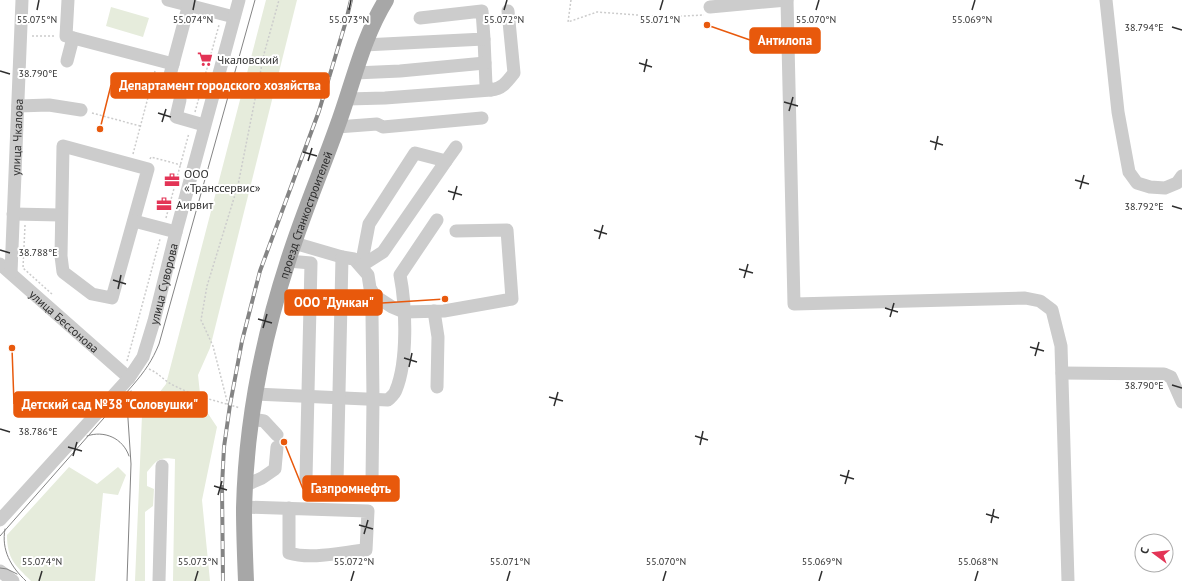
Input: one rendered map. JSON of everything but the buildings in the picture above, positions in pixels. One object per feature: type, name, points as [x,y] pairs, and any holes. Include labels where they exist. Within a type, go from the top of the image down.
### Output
[{"type":"main road","name":"проезд Станкостроителей","points":[[246,581],[244,507],[252,415],[264,346],[294,243],[347,99],[364,45],[371,27],[386,0]]},
{"type":"street","name":"улица Чкалова","points":[[11,273],[19,214],[18,106],[22,0]]},
{"type":"street","points":[[67,61],[70,37],[68,0]]},
{"type":"street","points":[[168,0],[189,3],[228,15]]},
{"type":"street","name":"улица Суворова","points":[[0,520],[129,369],[143,357],[154,321],[170,230],[198,123],[228,15],[239,0]]},
{"type":"street","points":[[710,8],[787,0],[794,304],[1025,298],[1040,301],[1052,310],[1061,346],[1068,581]]},
{"type":"street","points":[[1106,0],[1118,112],[1129,172],[1137,183],[1150,187],[1165,188],[1171,186],[1177,183],[1182,176]]},
{"type":"street","points":[[70,37],[171,70],[189,3]]},
{"type":"street","points":[[420,18],[482,11],[486,85],[491,90]]},
{"type":"street","points":[[347,99],[385,98],[498,90],[514,73],[508,11]]},
{"type":"street","points":[[364,45],[484,39]]},
{"type":"street","points":[[355,73],[400,71],[485,63]]},
{"type":"street","points":[[180,100],[176,118],[198,123]]},
{"type":"street","points":[[18,106],[49,105],[81,110]]},
{"type":"street","points":[[337,127],[377,124],[383,127],[482,118]]},
{"type":"street","points":[[63,146],[130,164],[148,169],[112,298],[92,294],[63,272],[61,256],[63,146]]},
{"type":"street","points":[[361,266],[383,252],[456,147]]},
{"type":"street","points":[[361,266],[369,224],[415,154],[446,162]]},
{"type":"street","points":[[19,214],[61,215]]},
{"type":"street","points":[[255,394],[388,400],[396,392],[403,365],[404,293],[400,275],[437,220]]},
{"type":"street","points":[[134,221],[170,230]]},
{"type":"street","points":[[294,243],[354,259],[368,275],[370,288],[375,296],[392,307],[404,312],[434,311],[512,299],[507,230],[456,231]]},
{"type":"street","points":[[306,478],[311,263],[315,249]]},
{"type":"street","points":[[337,482],[342,257]]},
{"type":"street","points":[[288,261],[311,263]]},
{"type":"street","name":"улица Бессонова","points":[[0,264],[129,369]]},
{"type":"street","points":[[372,481],[374,399],[372,314],[375,296]]},
{"type":"street","points":[[434,311],[438,337],[437,387]]},
{"type":"street","points":[[1062,373],[1164,374],[1171,377],[1182,402]]},
{"type":"street","points":[[246,485],[262,478],[274,469],[277,441],[264,421],[252,415]]},
{"type":"street","points":[[159,581],[162,466]]},
{"type":"street","points":[[244,507],[289,508],[368,511],[366,550],[314,556],[298,556],[290,553],[289,508]]},
{"type":"street","points":[[0,571],[13,581]]},
{"type":"path","points":[[228,405],[213,346],[202,320],[207,286],[238,185],[264,54],[279,0]]},
{"type":"path","points":[[571,0],[568,22],[597,12],[664,17],[711,15],[710,8]]},
{"type":"path","points":[[228,15],[203,84],[198,123],[181,165],[170,230],[129,369],[157,373],[173,386],[252,415]]},
{"type":"path","points":[[32,36],[70,37]]},
{"type":"path","points":[[130,164],[154,71],[171,70],[203,84]]},
{"type":"path","points":[[81,110],[140,126]]},
{"type":"path","points":[[148,169],[151,157],[181,165]]},
{"type":"path","points":[[19,214],[23,268],[53,295]]},
{"type":"green space","points":[[266,0],[297,0],[210,348],[198,375],[201,403],[217,427],[202,500],[210,581],[173,581],[175,459],[165,458],[158,460],[147,472],[147,486],[154,489],[153,506],[145,512],[145,581],[135,581],[142,415],[166,384]]},
{"type":"green space","points":[[111,7],[149,18],[143,37],[106,26]]},
{"type":"green space","points":[[69,467],[97,484],[118,467],[126,475],[118,495],[103,493],[95,581],[31,581],[16,566],[10,556],[7,535]]},
{"type":"tram line","points":[[0,536],[133,385],[148,366],[159,344],[255,0]]},
{"type":"tram line","points":[[127,581],[131,464],[127,404],[131,391]]},
{"type":"tram line","points":[[87,436],[100,434],[112,437],[122,444],[129,456]]},
{"type":"tram line","points":[[5,529],[4,544],[8,558],[26,581]]},
{"type":"tram line","points":[[0,568],[7,569],[17,574]]},
{"type":"railway","points":[[223,581],[222,486],[224,447],[242,341],[260,271],[319,111],[351,0]]},
{"type":"place","name":"Aнтилопа","points":[[707,25]]},
{"type":"place","name":"Чкаловский","points":[[205,59]]},
{"type":"place","name":"Департамент городского хозяйства","points":[[100,129]]},
{"type":"place","name":"ООО «Транссервис»","points":[[172,180]]},
{"type":"place","name":"Аирвит","points":[[164,204]]},
{"type":"place","name":"ООО \"Дункан\"","points":[[445,299]]},
{"type":"place","name":"Детский сад №38 \"Соловушки\"","points":[[12,348]]},
{"type":"place","name":"Газпромнефть","points":[[284,442]]}]
